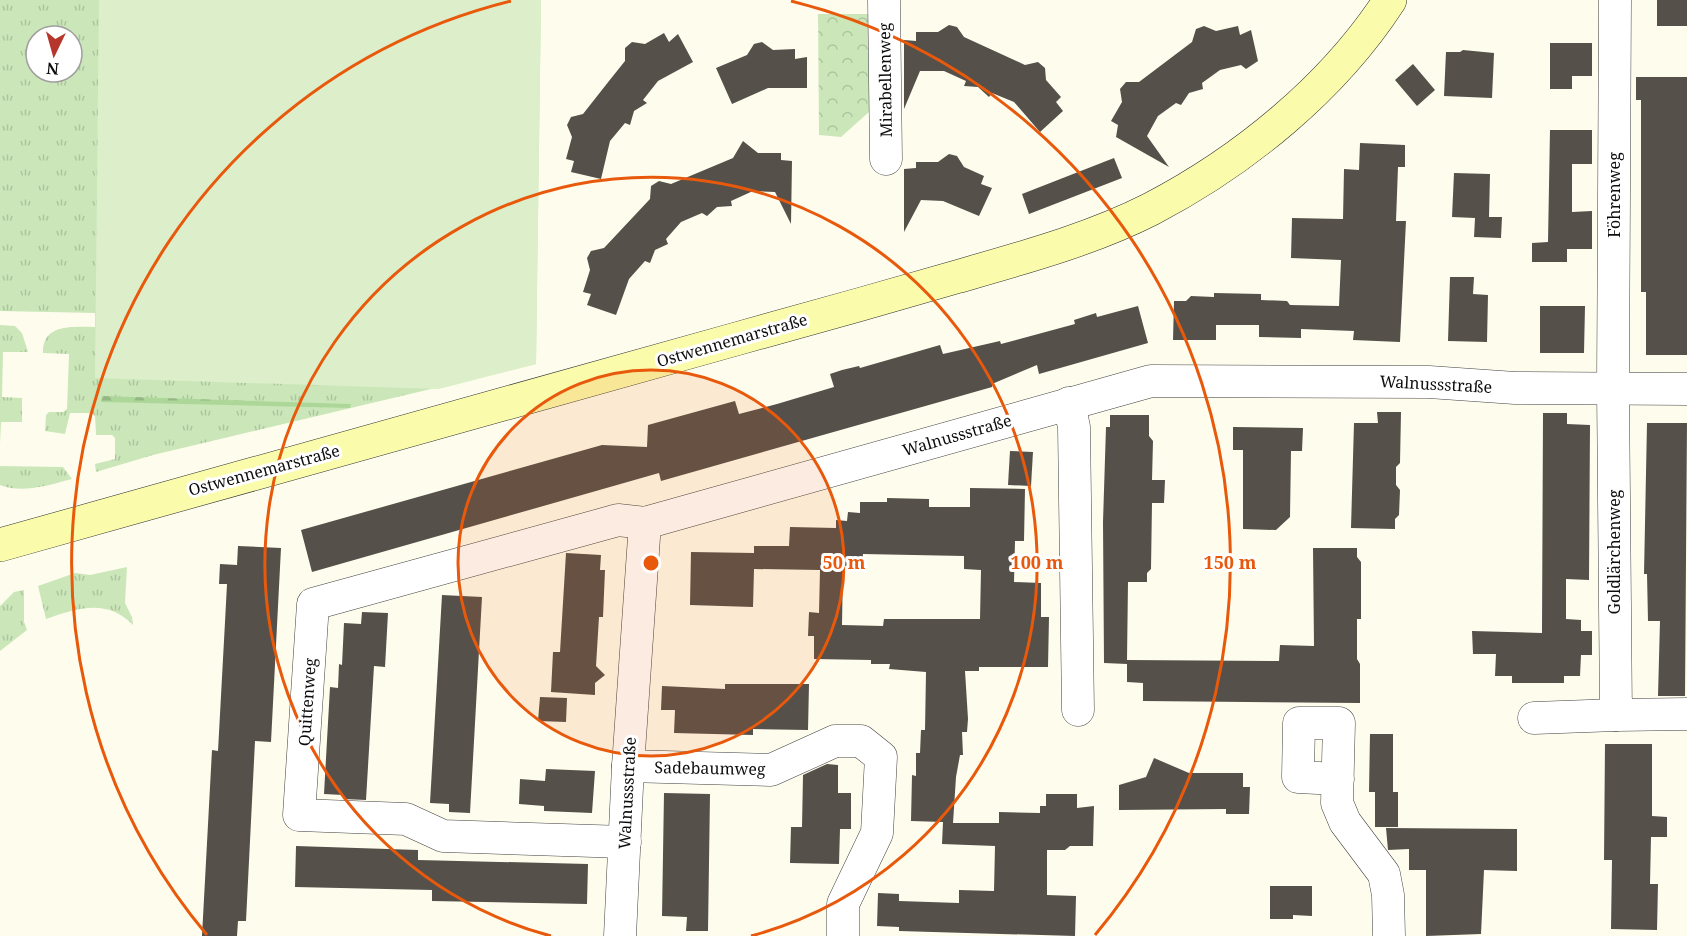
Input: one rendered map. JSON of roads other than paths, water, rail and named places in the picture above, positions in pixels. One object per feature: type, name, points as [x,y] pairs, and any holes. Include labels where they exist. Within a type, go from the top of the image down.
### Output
[{"type":"street","name":"Mirabellenweg","points":[[884,0],[886,159]]},
{"type":"street","name":"Ostwennemarstraße","points":[[0,544],[797,322],[1086,237],[1147,210],[1239,154],[1289,115],[1333,71],[1390,0]]},
{"type":"street","name":"Föhrenweg","points":[[1613,389],[1615,0]]},
{"type":"street","name":"Walnussstraße","points":[[620,936],[628,766],[645,524],[1151,381],[1429,382],[1515,388],[1687,389]]},
{"type":"street","name":"Goldlärchenweg","points":[[1613,389],[1616,715]]},
{"type":"street","points":[[1069,403],[1074,427],[1078,710]]},
{"type":"street","name":"Quittenweg","points":[[625,842],[443,837],[406,819],[299,815],[313,604],[618,520],[645,524]]},
{"type":"street","points":[[1534,718],[1687,714]]},
{"type":"street","name":"Sadebaumweg","points":[[628,766],[771,770],[835,741],[861,741],[881,757],[877,833],[843,904],[843,936]]},
{"type":"street","points":[[1338,779],[1337,803],[1345,822],[1384,874],[1388,896],[1389,936]]}]
